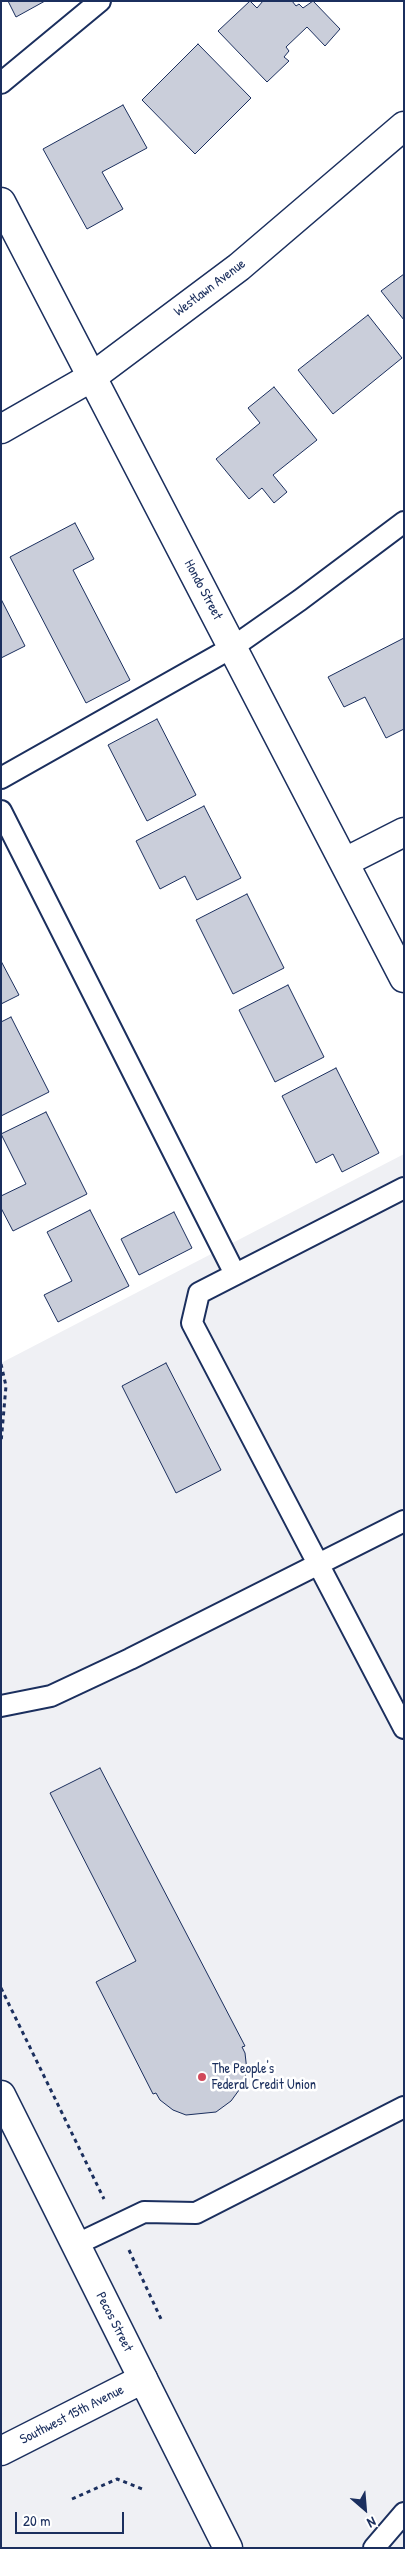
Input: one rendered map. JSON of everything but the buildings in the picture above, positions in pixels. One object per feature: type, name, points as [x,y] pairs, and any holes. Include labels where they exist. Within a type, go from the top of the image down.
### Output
[{"type":"street","name":"Westlawn Avenue","points":[[1,429],[92,377],[239,267],[404,126]]},
{"type":"street","name":"Hondo Street","points":[[1,202],[404,978]]},
{"type":"street","points":[[345,862],[404,832]]},
{"type":"street","name":"Pecos Street","points":[[1,2096],[228,2548]]},
{"type":"street","name":"Southwest 15th Avenue","points":[[1,2451],[143,2379]]},
{"type":"lane","points":[[1,83],[100,1]]},
{"type":"lane","points":[[1,778],[233,647],[300,600],[404,522]]},
{"type":"lane","points":[[1,811],[234,1274]]},
{"type":"lane","points":[[404,1188],[199,1293],[192,1324],[404,1728]]},
{"type":"lane","points":[[1,1706],[51,1696],[130,1659],[404,1521]]},
{"type":"lane","points":[[75,2245],[144,2212],[196,2213],[404,2107]]},
{"type":"lane","points":[[374,2548],[404,2513]]},
{"type":"path","points":[[1,1364],[6,1386],[1,1443]]},
{"type":"path","points":[[1,1988],[162,2319]]},
{"type":"path","points":[[72,2499],[117,2479],[145,2490]]},
{"type":"shaded area","points":[[404,1154],[404,2548],[1,2548],[1,1363]]},
{"type":"place","name":"The People's Federal Credit Union","points":[[202,2077]]}]
